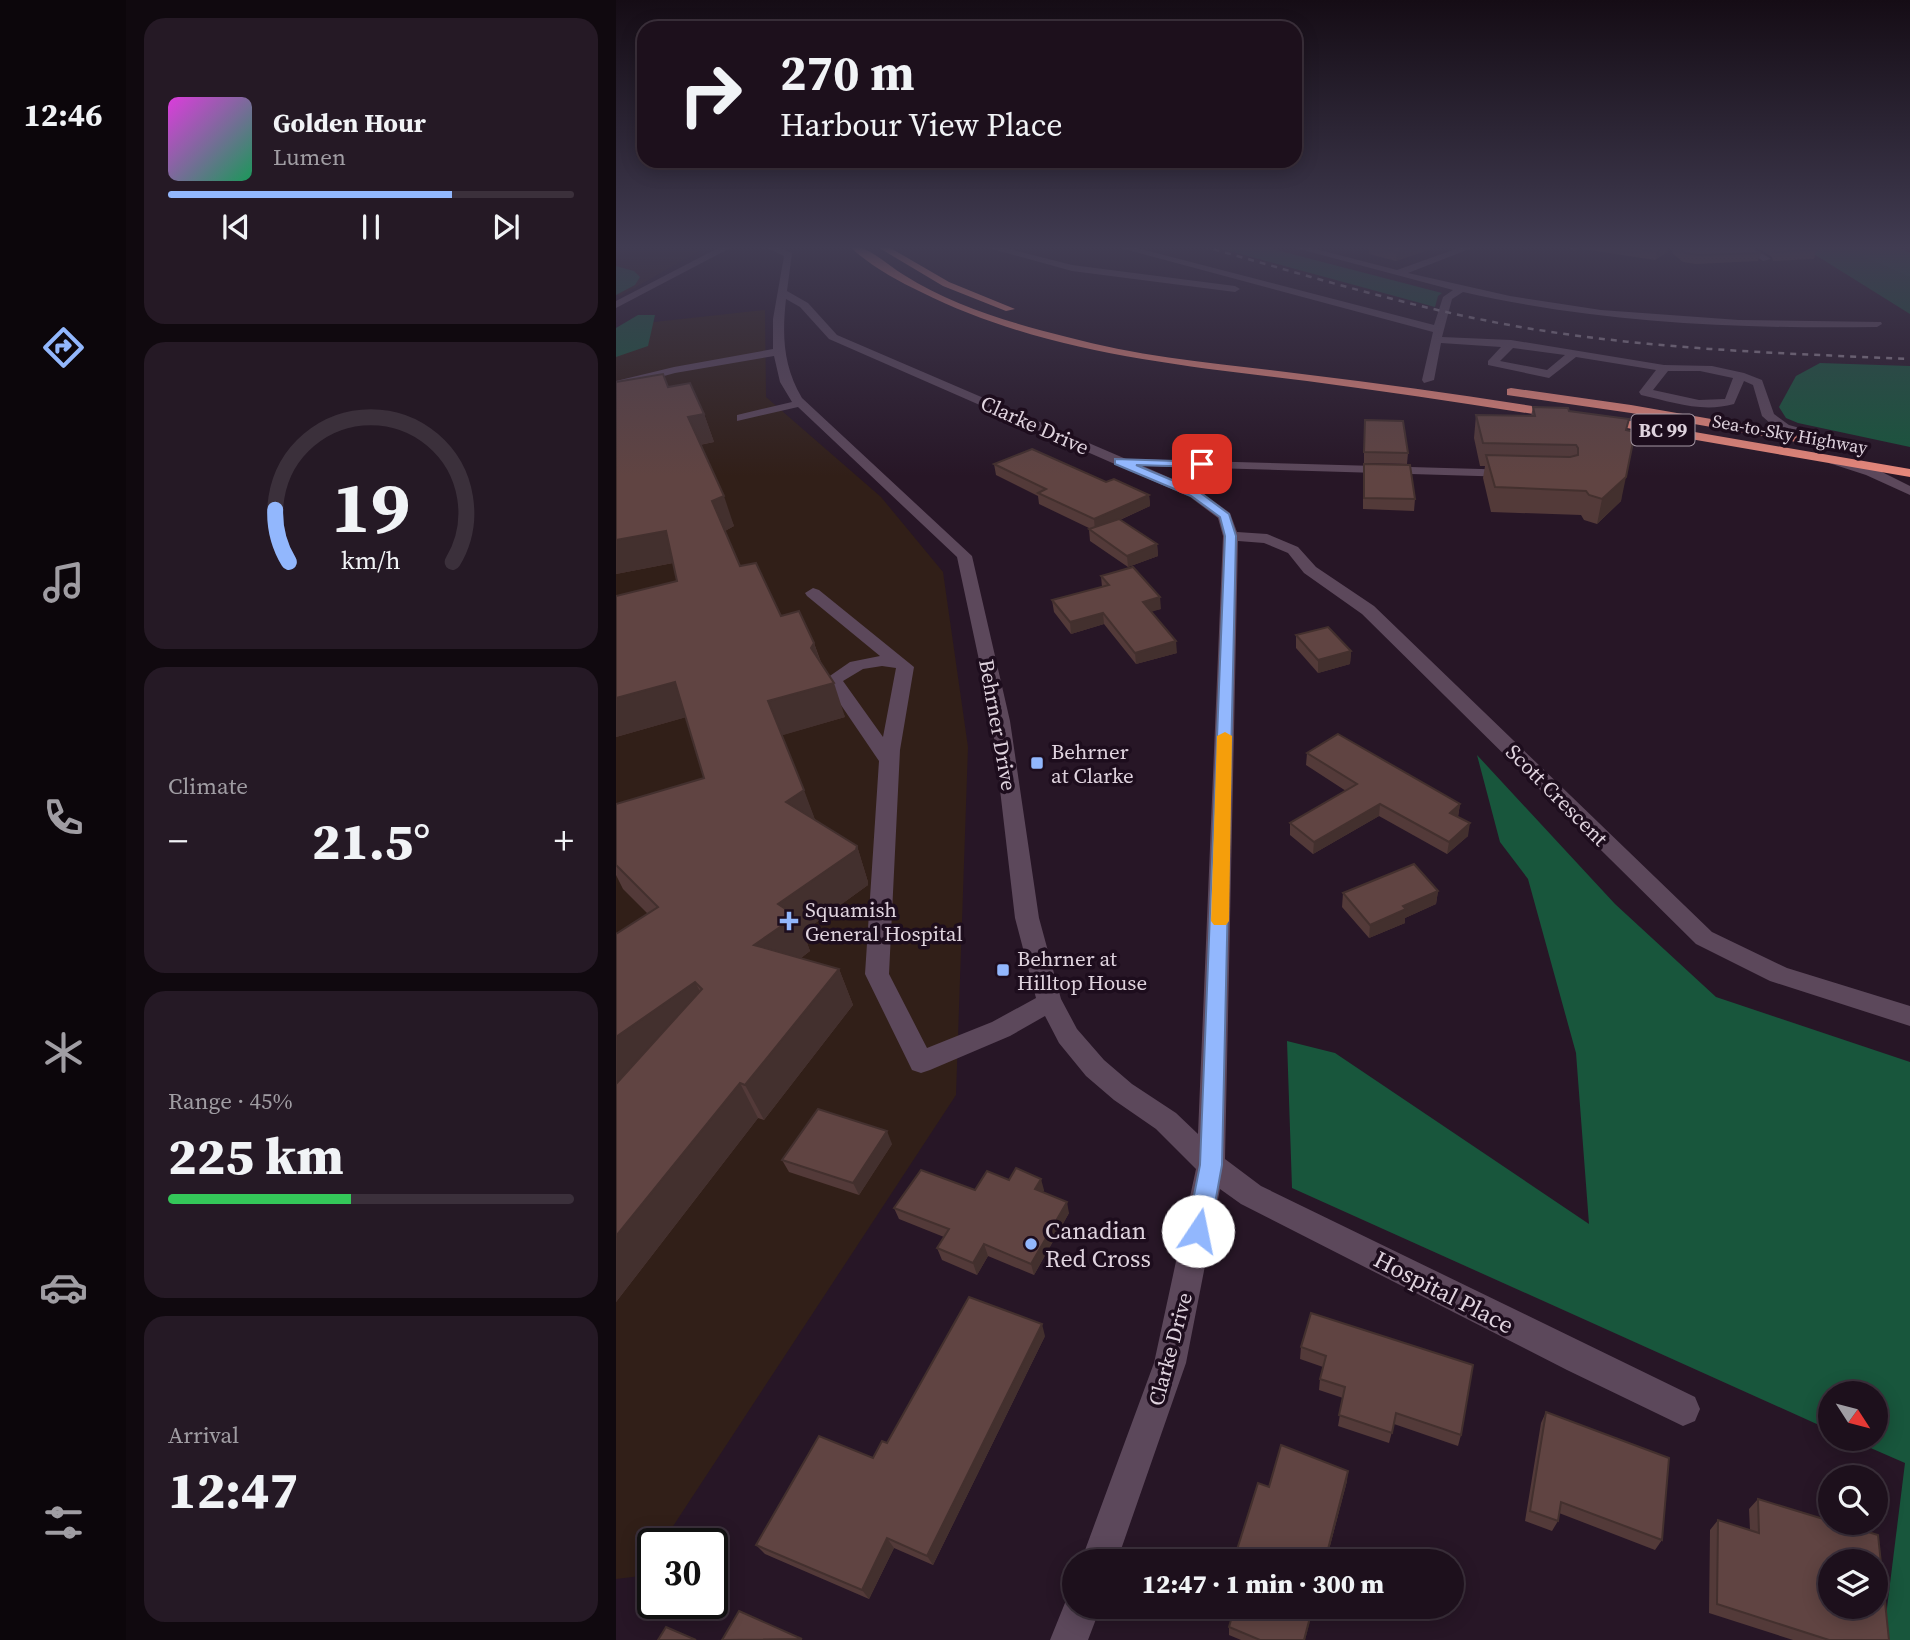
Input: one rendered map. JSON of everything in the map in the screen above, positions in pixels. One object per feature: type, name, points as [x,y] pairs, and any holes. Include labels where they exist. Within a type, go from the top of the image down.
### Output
[{"type":"highway","name":"Sea-to-Sky Highway","points":[[1008,323],[1076,341],[1183,363],[1415,392],[1584,417],[1910,473]]},
{"type":"highway","points":[[1076,341],[1410,386],[1420,385],[1427,380],[1471,392],[1732,436],[1825,457]]},
{"type":"highway","name":"Sea-to-Sky Highway","points":[[1492,389],[1631,409],[1910,460]]},
{"type":"street","points":[[737,418],[797,404],[777,352],[779,323]]},
{"type":"street","name":"Clarke Drive","points":[[820,323],[833,337],[1195,494],[1225,516],[1231,536],[1211,1165],[1170,1363],[1103,1549]]},
{"type":"street","points":[[1395,323],[1438,335],[1511,343],[1664,368],[1681,366],[1740,375],[1758,383],[1768,416],[1784,428],[1872,452]]},
{"type":"street","points":[[1427,380],[1441,323]]},
{"type":"street","points":[[1697,323],[1731,325],[1877,324]]},
{"type":"street","points":[[1511,343],[1492,363],[1549,374],[1573,354]]},
{"type":"street","points":[[616,385],[674,370],[777,352]]},
{"type":"street","points":[[1664,368],[1645,392],[1708,404],[1730,401],[1740,375]]},
{"type":"street","name":"Behrner Drive","points":[[797,404],[813,415],[964,556],[1001,721],[1027,918],[1050,1002],[1068,1036],[1095,1068],[1123,1092],[1166,1121],[1211,1165]]},
{"type":"street","points":[[1825,457],[1871,472],[1910,491]]},
{"type":"street","points":[[1118,462],[1524,473]]},
{"type":"street","name":"Scott Crescent","points":[[1231,536],[1266,539],[1293,550],[1310,570],[1368,610],[1704,938],[1740,959],[1795,983],[1910,1016]]},
{"type":"street","points":[[813,593],[905,667],[889,760],[877,974],[921,1062],[1001,1029],[1050,1002]]},
{"type":"street","points":[[889,760],[833,680],[847,668],[867,662],[887,660],[901,664]]},
{"type":"street","name":"Hospital Place","points":[[1211,1165],[1251,1195],[1683,1409]]},
{"type":"street","points":[[1069,1640],[1077,1619]]},
{"type":"shaded area","name":"Squamish General Hospital","points":[[650,323],[765,323],[766,397],[881,497],[943,572],[968,747],[956,1095],[672,1528],[637,1528],[637,1576],[616,1579],[616,337],[636,324]]},
{"type":"green space","points":[[625,323],[653,323],[648,346],[616,357],[616,328]]},
{"type":"green space","points":[[1820,363],[1910,366],[1910,447],[1798,423],[1786,418],[1779,407],[1796,376]]},
{"type":"green space","points":[[1477,755],[1615,904],[1716,997],[1910,1062],[1910,1640],[1883,1640],[1886,1619],[1888,1619],[1905,1463],[1878,1451],[1888,1451],[1888,1381],[1818,1381],[1818,1425],[1292,1188],[1287,1041],[1335,1053],[1589,1224],[1576,1053],[1528,879],[1500,842]]},
{"type":"building","points":[[663,374],[668,387],[690,383],[704,414],[688,417],[724,496],[712,501],[740,566],[756,563],[781,616],[799,611],[814,643],[811,648],[834,683],[768,701],[804,790],[786,802],[857,846],[856,850],[778,904],[796,916],[754,945],[839,969],[745,1085],[740,1083],[616,1236],[616,1084],[702,989],[695,982],[616,1037],[616,934],[658,907],[616,865],[616,804],[704,778],[675,682],[616,698],[616,596],[677,581],[666,531],[616,540],[616,382]]},
{"type":"building","points":[[1533,407],[1568,408],[1569,411],[1629,419],[1626,430],[1635,432],[1626,477],[1602,499],[1589,495],[1586,491],[1495,487],[1486,455],[1578,455],[1576,445],[1483,443],[1476,415],[1535,416]]},
{"type":"building","points":[[1365,420],[1403,421],[1408,453],[1364,452]]},
{"type":"building","points":[[1032,449],[1106,482],[1114,479],[1149,495],[1094,519],[1038,493],[1046,489],[994,464]]},
{"type":"building","points":[[1364,464],[1410,465],[1415,499],[1364,498]]},
{"type":"building","points":[[1119,519],[1157,544],[1127,556],[1089,529]]},
{"type":"building","points":[[1133,567],[1160,597],[1143,602],[1176,641],[1135,653],[1103,613],[1070,622],[1052,600],[1109,585],[1101,576]]},
{"type":"building","points":[[1328,627],[1351,651],[1318,660],[1296,635]]},
{"type":"building","points":[[1338,734],[1460,804],[1450,813],[1470,823],[1449,842],[1380,804],[1314,842],[1290,823],[1357,784],[1307,753]]},
{"type":"building","points":[[1414,864],[1438,891],[1403,906],[1406,909],[1370,925],[1343,893]]},
{"type":"building","points":[[818,1109],[887,1131],[853,1183],[782,1160]]},
{"type":"building","points":[[1016,1168],[1041,1179],[1035,1189],[1067,1202],[1031,1264],[984,1244],[973,1263],[937,1248],[949,1229],[894,1208],[921,1170],[975,1190],[987,1171],[1009,1180]]},
{"type":"building","points":[[969,1297],[1042,1324],[927,1556],[887,1538],[862,1590],[756,1545],[819,1436],[873,1458],[882,1441],[887,1443]]},
{"type":"building","points":[[1311,1313],[1473,1365],[1461,1435],[1396,1413],[1392,1433],[1339,1415],[1345,1387],[1320,1379],[1326,1356],[1301,1347]]},
{"type":"building","points":[[1546,1412],[1669,1458],[1662,1540],[1561,1502],[1558,1521],[1530,1511]]},
{"type":"building","points":[[1281,1445],[1348,1471],[1328,1549],[1237,1549],[1258,1483],[1269,1487]]},
{"type":"building","points":[[1758,1499],[1818,1517],[1818,1535],[1878,1535],[1879,1549],[1818,1549],[1818,1619],[1887,1619],[1889,1640],[1829,1640],[1717,1604],[1718,1520],[1759,1533]]},
{"type":"building","points":[[739,1611],[802,1639],[722,1640]]},
{"type":"building","points":[[1231,1619],[1310,1619],[1304,1640],[1260,1640],[1229,1627]]},
{"type":"building","points":[[666,1627],[696,1640],[658,1640]]},
{"type":"railway","points":[[1497,323],[1605,339],[1706,349],[1910,359]]},
{"type":"slow traffic","points":[[1220,921],[1225,736]]},
{"type":"place","name":"Behrner at Clarke","points":[[1037,763]]},
{"type":"place","name":"Squamish General Hospital","points":[[789,921]]},
{"type":"place","name":"Behrner at Hilltop House","points":[[1003,970]]},
{"type":"place","name":"Canadian Red Cross","points":[[1031,1244]]},
{"type":"route","points":[[1198,1231],[1211,1165],[1231,536],[1225,516],[1195,494],[1118,462],[1202,464]]}]
